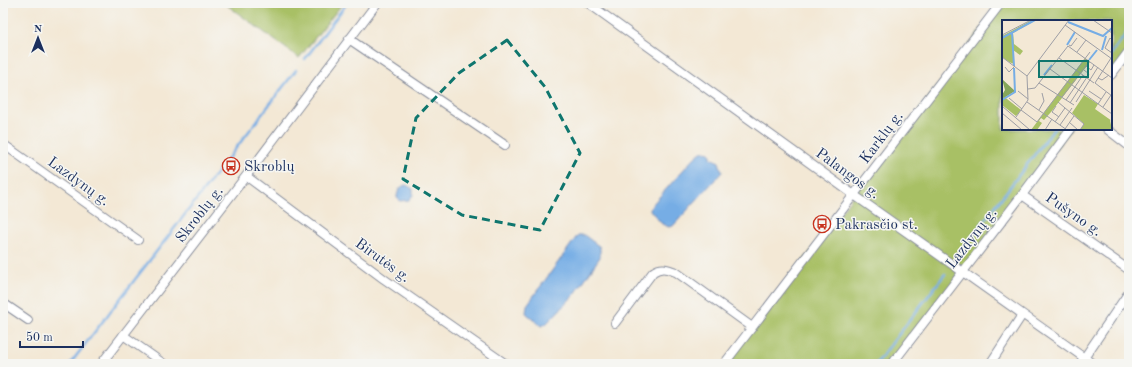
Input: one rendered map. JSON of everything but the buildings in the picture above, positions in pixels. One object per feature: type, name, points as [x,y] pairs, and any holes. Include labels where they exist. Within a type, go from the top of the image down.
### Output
[{"type":"street","name":"Skroblų g.","points":[[101,364],[377,3]]},
{"type":"street","name":"Palangos g.","points":[[588,3],[1022,315],[1082,361],[1093,364]]},
{"type":"street","name":"Karklų g.","points":[[724,364],[1001,3]]},
{"type":"street","points":[[349,39],[505,145]]},
{"type":"street","points":[[1112,75],[1129,51]]},
{"type":"street","name":"Lazdynų g.","points":[[892,364],[1070,130]]},
{"type":"street","points":[[1108,130],[1129,146]]},
{"type":"street","name":"Lazdynų g.","points":[[3,144],[138,240]]},
{"type":"street","name":"Birutės g.","points":[[246,176],[384,279],[506,364]]},
{"type":"street","name":"Pušyno g.","points":[[1022,195],[1129,270]]},
{"type":"street","points":[[615,323],[653,272],[659,268],[663,268],[676,272],[752,327]]},
{"type":"street","points":[[1082,361],[1129,292]]},
{"type":"street","points":[[3,303],[28,320]]},
{"type":"street","points":[[990,364],[1022,315]]},
{"type":"street","points":[[123,335],[164,364]]},
{"type":"highlighted area","points":[[507,40],[545,87],[580,153],[540,230],[462,215],[403,179],[416,118],[459,73]]},
{"type":"green space","points":[[224,3],[343,3],[299,58]]},
{"type":"green space","points":[[1001,3],[1129,3],[1129,51],[1112,74],[1112,20],[1002,20],[1002,130],[1070,130],[892,364],[724,364]]},
{"type":"water","points":[[707,151],[711,155],[711,158],[719,162],[722,172],[673,226],[669,227],[662,224],[650,210],[652,205],[693,159],[701,152]]},
{"type":"water","points":[[406,185],[413,189],[413,195],[409,200],[400,201],[397,198],[398,192]]},
{"type":"water","points":[[578,235],[584,235],[600,247],[600,257],[575,294],[546,324],[541,326],[526,313],[527,305]]},
{"type":"waterway","points":[[305,59],[347,3]]},
{"type":"waterway","points":[[1112,53],[1129,30]]},
{"type":"waterway","points":[[70,364],[296,70]]},
{"type":"waterway","points":[[956,258],[1053,130]]},
{"type":"waterway","points":[[876,364],[945,274]]},
{"type":"place","name":"Skroblų","points":[[231,166]]},
{"type":"place","name":"Pakrasčio st.","points":[[822,224]]}]
